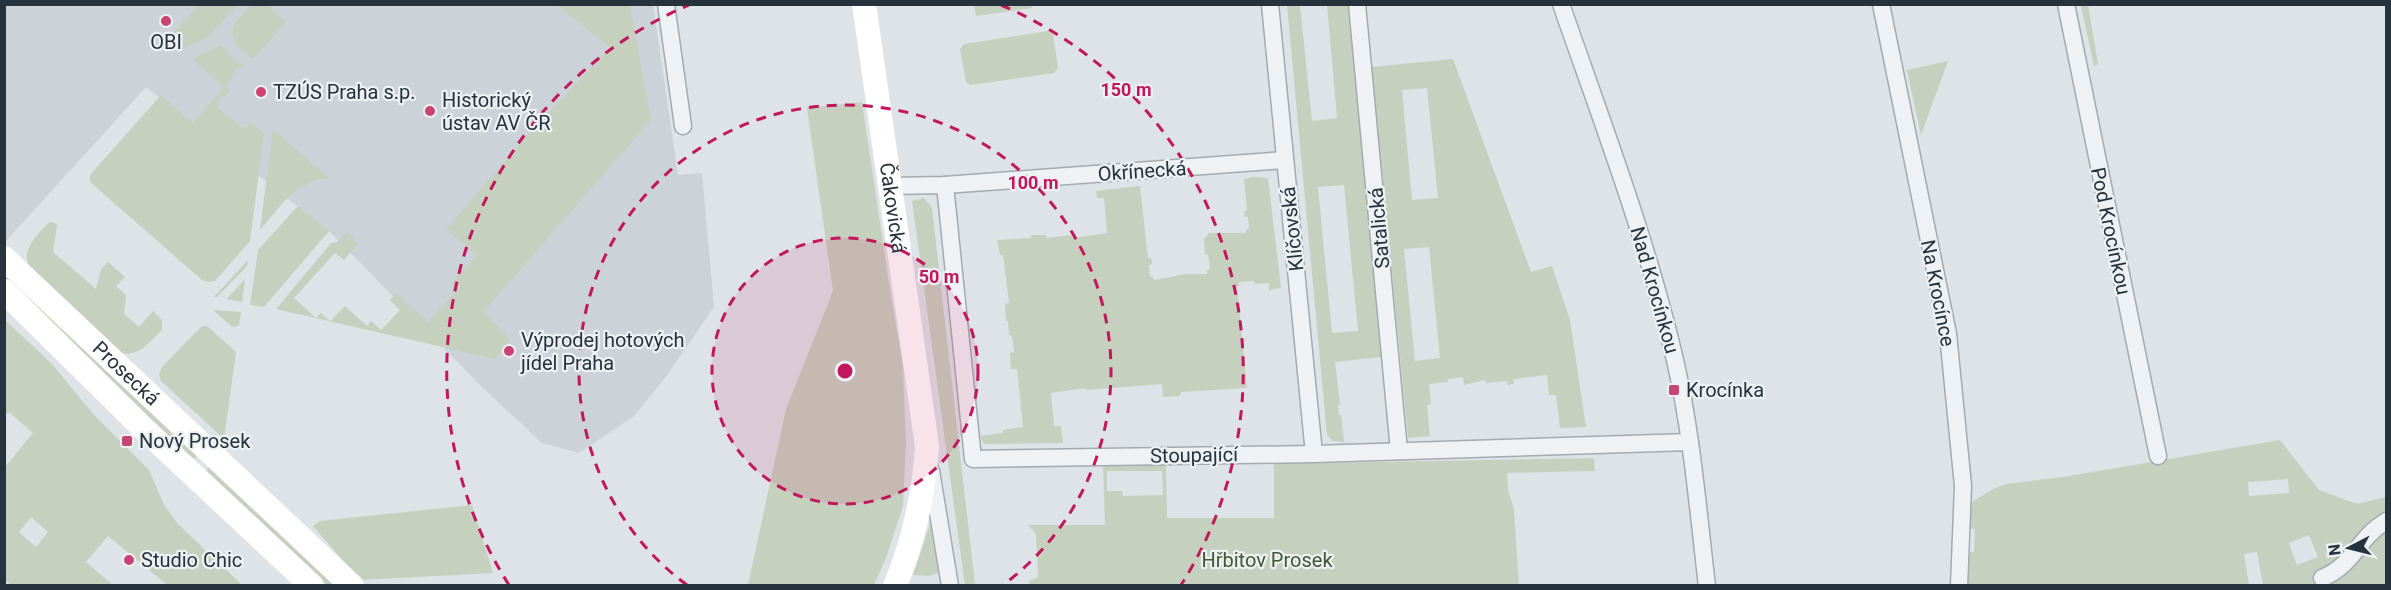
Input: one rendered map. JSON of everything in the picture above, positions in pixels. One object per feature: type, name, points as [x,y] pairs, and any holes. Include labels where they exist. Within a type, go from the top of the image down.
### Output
[{"type":"main road","name":"Čakovická","points":[[864,4],[927,446],[924,485],[917,522],[895,585]]},
{"type":"main road","name":"Prosecká","points":[[4,258],[352,585]]},
{"type":"main road","name":"Prosecká","points":[[4,291],[143,429],[312,585]]},
{"type":"street","points":[[666,4],[683,126]]},
{"type":"street","name":"Klíčovská","points":[[1270,4],[1314,454]]},
{"type":"street","name":"Satalická","points":[[1357,4],[1399,451]]},
{"type":"street","name":"Nad Krocínkou","points":[[1561,4],[1654,278],[1676,363],[1690,442],[1707,585]]},
{"type":"street","name":"Na Krocínce","points":[[1881,4],[1948,334],[1963,486],[1959,585]]},
{"type":"street","name":"Pod Krocínkou","points":[[2067,4],[2158,456]]},
{"type":"street","name":"Okřínecká","points":[[890,186],[945,185],[1285,160]]},
{"type":"street","name":"Stoupající","points":[[945,185],[974,459],[1314,454],[1690,442]]},
{"type":"street","name":"Čakovická","points":[[927,446],[950,585]]},
{"type":"street","points":[[2322,578],[2345,565],[2366,537],[2386,521]]},
{"type":"shaded area","points":[[4,5],[653,5],[678,175],[702,173],[714,307],[665,378],[634,416],[579,453],[542,443],[482,387],[329,231],[146,87],[5,242]]},
{"type":"green space","points":[[199,4],[237,5],[209,37],[181,49],[169,38]]},
{"type":"green space","points":[[254,5],[267,5],[286,22],[253,59],[234,41],[233,30],[240,17]]},
{"type":"green space","points":[[557,5],[630,5],[651,120],[484,311],[510,340],[495,359],[276,309],[331,243],[337,242],[347,232],[358,244],[344,260],[335,253],[294,298],[316,318],[321,313],[330,321],[345,306],[367,326],[371,321],[381,330],[400,310],[390,300],[396,293],[428,322],[457,290],[451,284],[476,255],[446,229],[543,118],[610,48]]},
{"type":"green space","points":[[974,5],[1031,5],[1032,8],[976,16]]},
{"type":"green space","points":[[1287,5],[1300,5],[1312,121],[1337,118],[1327,5],[1348,5],[1382,357],[1335,362],[1340,404],[1338,405],[1339,415],[1341,415],[1344,442],[1333,441],[1327,435]],"holes":[[[1344,185],[1358,331],[1332,333],[1318,187]]]},
{"type":"green space","points":[[2081,5],[2088,5],[2098,64],[2094,66]]},
{"type":"green space","points":[[1048,31],[1053,34],[1058,68],[1054,73],[970,85],[966,82],[960,49],[964,44]]},
{"type":"green space","points":[[220,45],[243,66],[242,68],[239,66],[233,72],[235,74],[225,87],[230,91],[219,101],[218,108],[242,128],[247,127],[249,121],[264,133],[250,241],[215,281],[209,282],[202,280],[90,182],[90,175],[161,95],[193,123],[224,87],[192,59]]},
{"type":"green space","points":[[1453,59],[1531,272],[1552,266],[1570,320],[1586,427],[1560,428],[1556,395],[1549,395],[1547,375],[1513,379],[1514,384],[1508,385],[1507,381],[1486,383],[1485,380],[1464,385],[1463,377],[1448,379],[1448,382],[1429,384],[1431,404],[1427,405],[1430,436],[1408,438],[1372,67]],"holes":[[[1427,88],[1438,198],[1412,200],[1402,90]],[[1429,247],[1440,358],[1415,361],[1404,249]]]},
{"type":"green space","points":[[1948,61],[1921,135],[1907,70]]},
{"type":"green space","points":[[862,102],[903,367],[906,443],[903,506],[886,558],[874,585],[748,585],[786,409],[833,291],[807,108]]},
{"type":"green space","points":[[273,129],[330,179],[308,183],[299,189],[282,204],[260,230]]},
{"type":"green space","points":[[1268,178],[1281,288],[1269,290],[1269,283],[1255,284],[1254,281],[1239,282],[1237,286],[1247,388],[1181,392],[1180,396],[1163,397],[1162,384],[1086,390],[1085,388],[1051,393],[1054,426],[1061,426],[1063,443],[984,444],[980,436],[1023,427],[1017,369],[1011,369],[1010,353],[1014,352],[1012,336],[1009,335],[1008,321],[1006,321],[1005,304],[1009,303],[1003,255],[1000,255],[997,240],[1031,238],[1031,235],[1046,235],[1046,238],[1073,235],[1074,238],[1107,233],[1104,198],[1097,198],[1096,191],[1140,186],[1148,258],[1151,258],[1152,264],[1149,265],[1150,277],[1154,280],[1185,274],[1207,274],[1207,270],[1210,269],[1208,254],[1205,255],[1204,239],[1209,233],[1246,233],[1249,229],[1248,217],[1245,217],[1244,211],[1247,210],[1244,179]]},
{"type":"green space","points":[[924,198],[932,208],[975,585],[965,585],[912,201]]},
{"type":"green space","points":[[298,206],[329,231],[264,307],[250,305],[258,250]]},
{"type":"green space","points":[[52,222],[57,225],[53,252],[96,289],[101,269],[108,262],[125,277],[116,286],[126,295],[124,314],[139,327],[153,311],[162,320],[162,330],[144,348],[134,353],[121,353],[29,267],[27,254],[31,243],[48,223]]},
{"type":"green space","points":[[248,260],[247,266],[217,297],[214,297]]},
{"type":"green space","points":[[10,276],[197,453],[196,458],[192,459],[6,281],[5,277]]},
{"type":"green space","points":[[245,279],[242,302],[227,299]]},
{"type":"green space","points":[[213,310],[241,312],[239,325],[231,326]]},
{"type":"green space","points":[[5,320],[52,364],[94,415],[149,470],[164,505],[178,524],[242,585],[167,585],[108,536],[86,562],[113,585],[13,586],[5,581],[5,465],[33,433],[9,412],[7,414],[5,412]],"holes":[[[31,517],[48,532],[36,547],[19,532]]]},
{"type":"green space","points":[[202,326],[207,326],[236,352],[224,439],[161,381],[159,374],[162,367]]},
{"type":"green space","points":[[2280,440],[2319,490],[2357,504],[2386,497],[2386,585],[2263,585],[2257,552],[2244,554],[2249,585],[1966,586],[1967,552],[1974,552],[1975,529],[1969,528],[1970,503],[2006,484],[2063,477]],"holes":[[[2288,479],[2289,493],[2249,496],[2248,482]],[[2309,535],[2318,557],[2297,565],[2289,543]]]},
{"type":"green space","name":"Hřbitov Prosek","points":[[1594,458],[1595,471],[1507,473],[1508,490],[1514,509],[1519,585],[1029,585],[1029,581],[1038,577],[1036,534],[1028,525],[1105,525],[1103,465],[1166,464],[1167,518],[1274,518],[1274,464]],"holes":[[[1107,471],[1162,471],[1163,495],[1123,496],[1122,491],[1107,491]]]},
{"type":"green space","points":[[212,467],[336,585],[326,585],[207,472],[208,468]]},
{"type":"green space","points":[[472,505],[493,573],[360,580],[313,526],[320,521]]},
{"type":"green space","points":[[930,524],[939,573],[929,576],[913,575]]},
{"type":"place","name":"OBI","points":[[166,21]]},
{"type":"place","name":"TZÚS Praha s.p.","points":[[261,92]]},
{"type":"place","name":"Historický ústav AV ČR","points":[[430,111]]},
{"type":"place","name":"Výprodej hotových jídel Praha","points":[[509,351]]},
{"type":"place","name":"Krocínka","points":[[1674,390]]},
{"type":"place","name":"Nový Prosek","points":[[127,441]]},
{"type":"place","name":"Studio Chic","points":[[129,560]]}]
